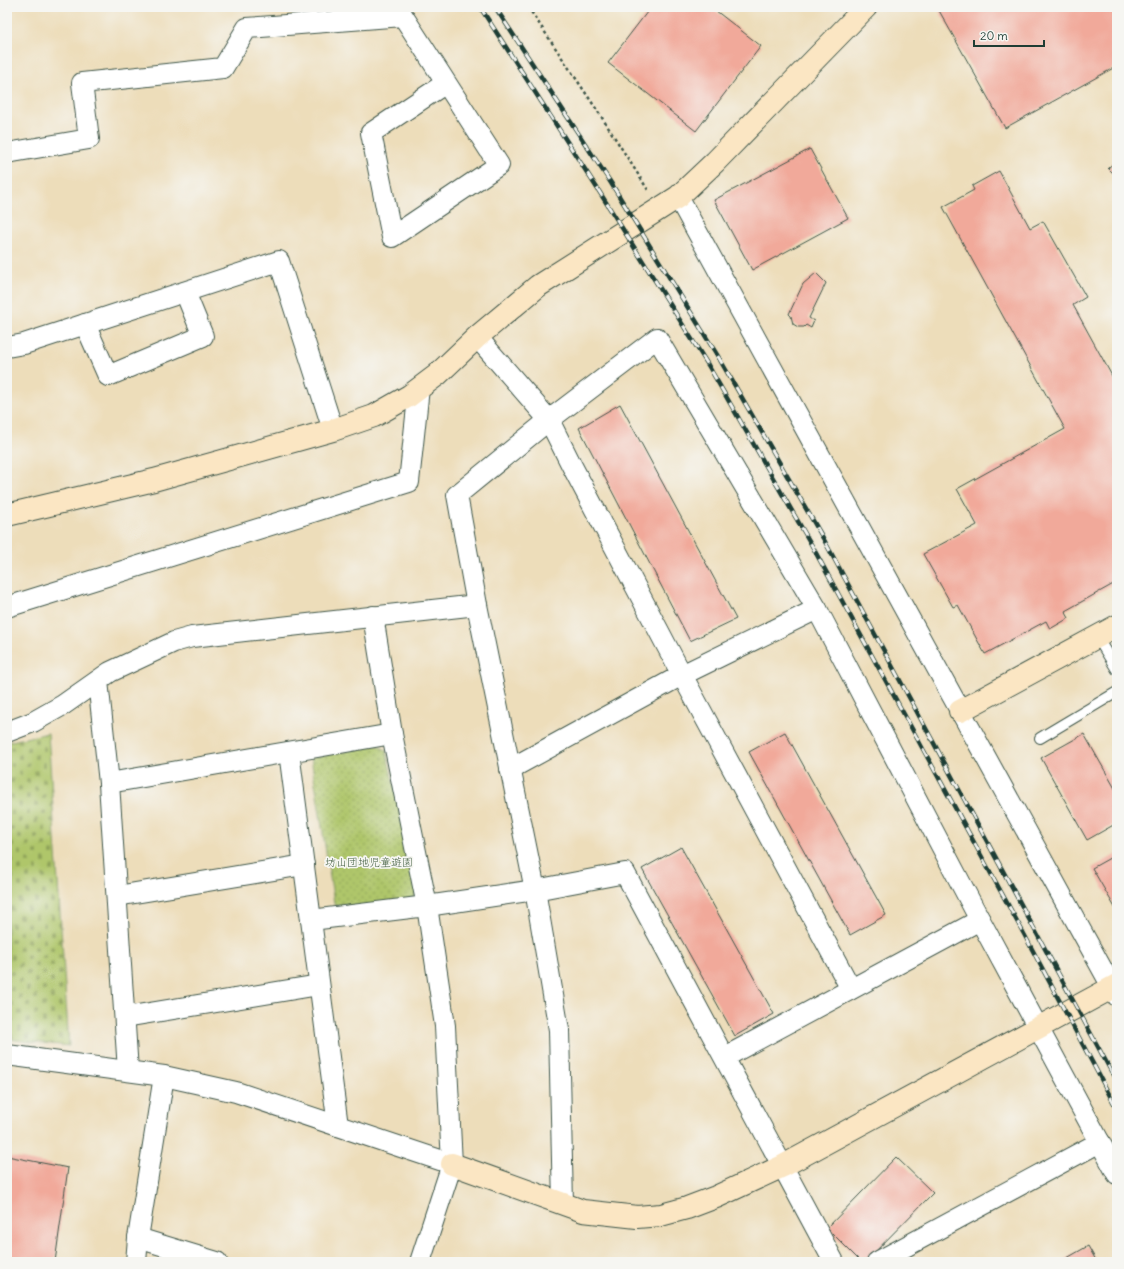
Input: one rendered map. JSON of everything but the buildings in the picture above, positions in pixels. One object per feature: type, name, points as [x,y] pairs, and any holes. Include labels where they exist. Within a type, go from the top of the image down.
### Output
[{"type":"street","points":[[7,515],[154,480],[333,430],[374,416],[437,375],[477,337],[538,286],[678,197],[715,162],[866,7]]},
{"type":"street","points":[[7,153],[89,139],[82,83],[223,68],[247,28],[403,16],[499,165],[392,237],[371,133],[446,83]]},
{"type":"street","points":[[7,1055],[164,1076],[236,1092],[452,1164],[583,1211],[637,1217],[661,1215],[716,1198],[783,1166],[1038,1027],[1116,989],[960,711],[678,197]]},
{"type":"street","points":[[7,347],[24,344],[279,261],[333,430]]},
{"type":"street","points":[[85,324],[108,376],[203,336],[185,292]]},
{"type":"street","points":[[477,337],[549,420],[682,675],[851,989]]},
{"type":"street","points":[[563,1204],[559,1030],[535,890],[477,605],[457,495],[549,420],[657,338],[816,609],[980,920],[1117,1174]]},
{"type":"street","points":[[7,607],[409,482],[419,388]]},
{"type":"street","points":[[7,732],[33,722],[64,705],[110,672],[174,642],[192,637],[477,605]]},
{"type":"street","points":[[510,768],[682,675],[816,609]]},
{"type":"street","points":[[373,616],[392,734],[427,906],[445,1026],[452,1164],[420,1262]]},
{"type":"street","points":[[960,711],[1117,626]]},
{"type":"street","points":[[98,681],[109,783],[128,1071]]},
{"type":"street","points":[[109,783],[392,734]]},
{"type":"street","points":[[289,752],[338,1126]]},
{"type":"street","points":[[117,896],[304,865]]},
{"type":"street","points":[[311,920],[427,906],[535,890],[625,873],[834,1262]]},
{"type":"street","points":[[725,1057],[980,920]]},
{"type":"street","points":[[125,1017],[319,985]]},
{"type":"street","points":[[136,1262],[138,1238],[164,1076]]},
{"type":"street","points":[[876,1262],[1100,1142]]},
{"type":"street","points":[[138,1238],[217,1262]]},
{"type":"lane","points":[[1097,637],[1117,670]]},
{"type":"lane","points":[[1040,738],[1117,692]]},
{"type":"path","points":[[528,7],[600,113],[660,209]]},
{"type":"green space","points":[[48,733],[69,1046],[7,1039],[7,742]]},
{"type":"green space","name":"坊山団地児童遊園","points":[[377,745],[386,750],[418,891],[411,902],[335,909],[311,758]]},
{"type":"railway","points":[[480,7],[597,188],[708,365],[811,544],[1024,934],[1117,1109]]},
{"type":"railway","points":[[495,7],[611,183],[719,358],[823,538],[1117,1082]]}]
